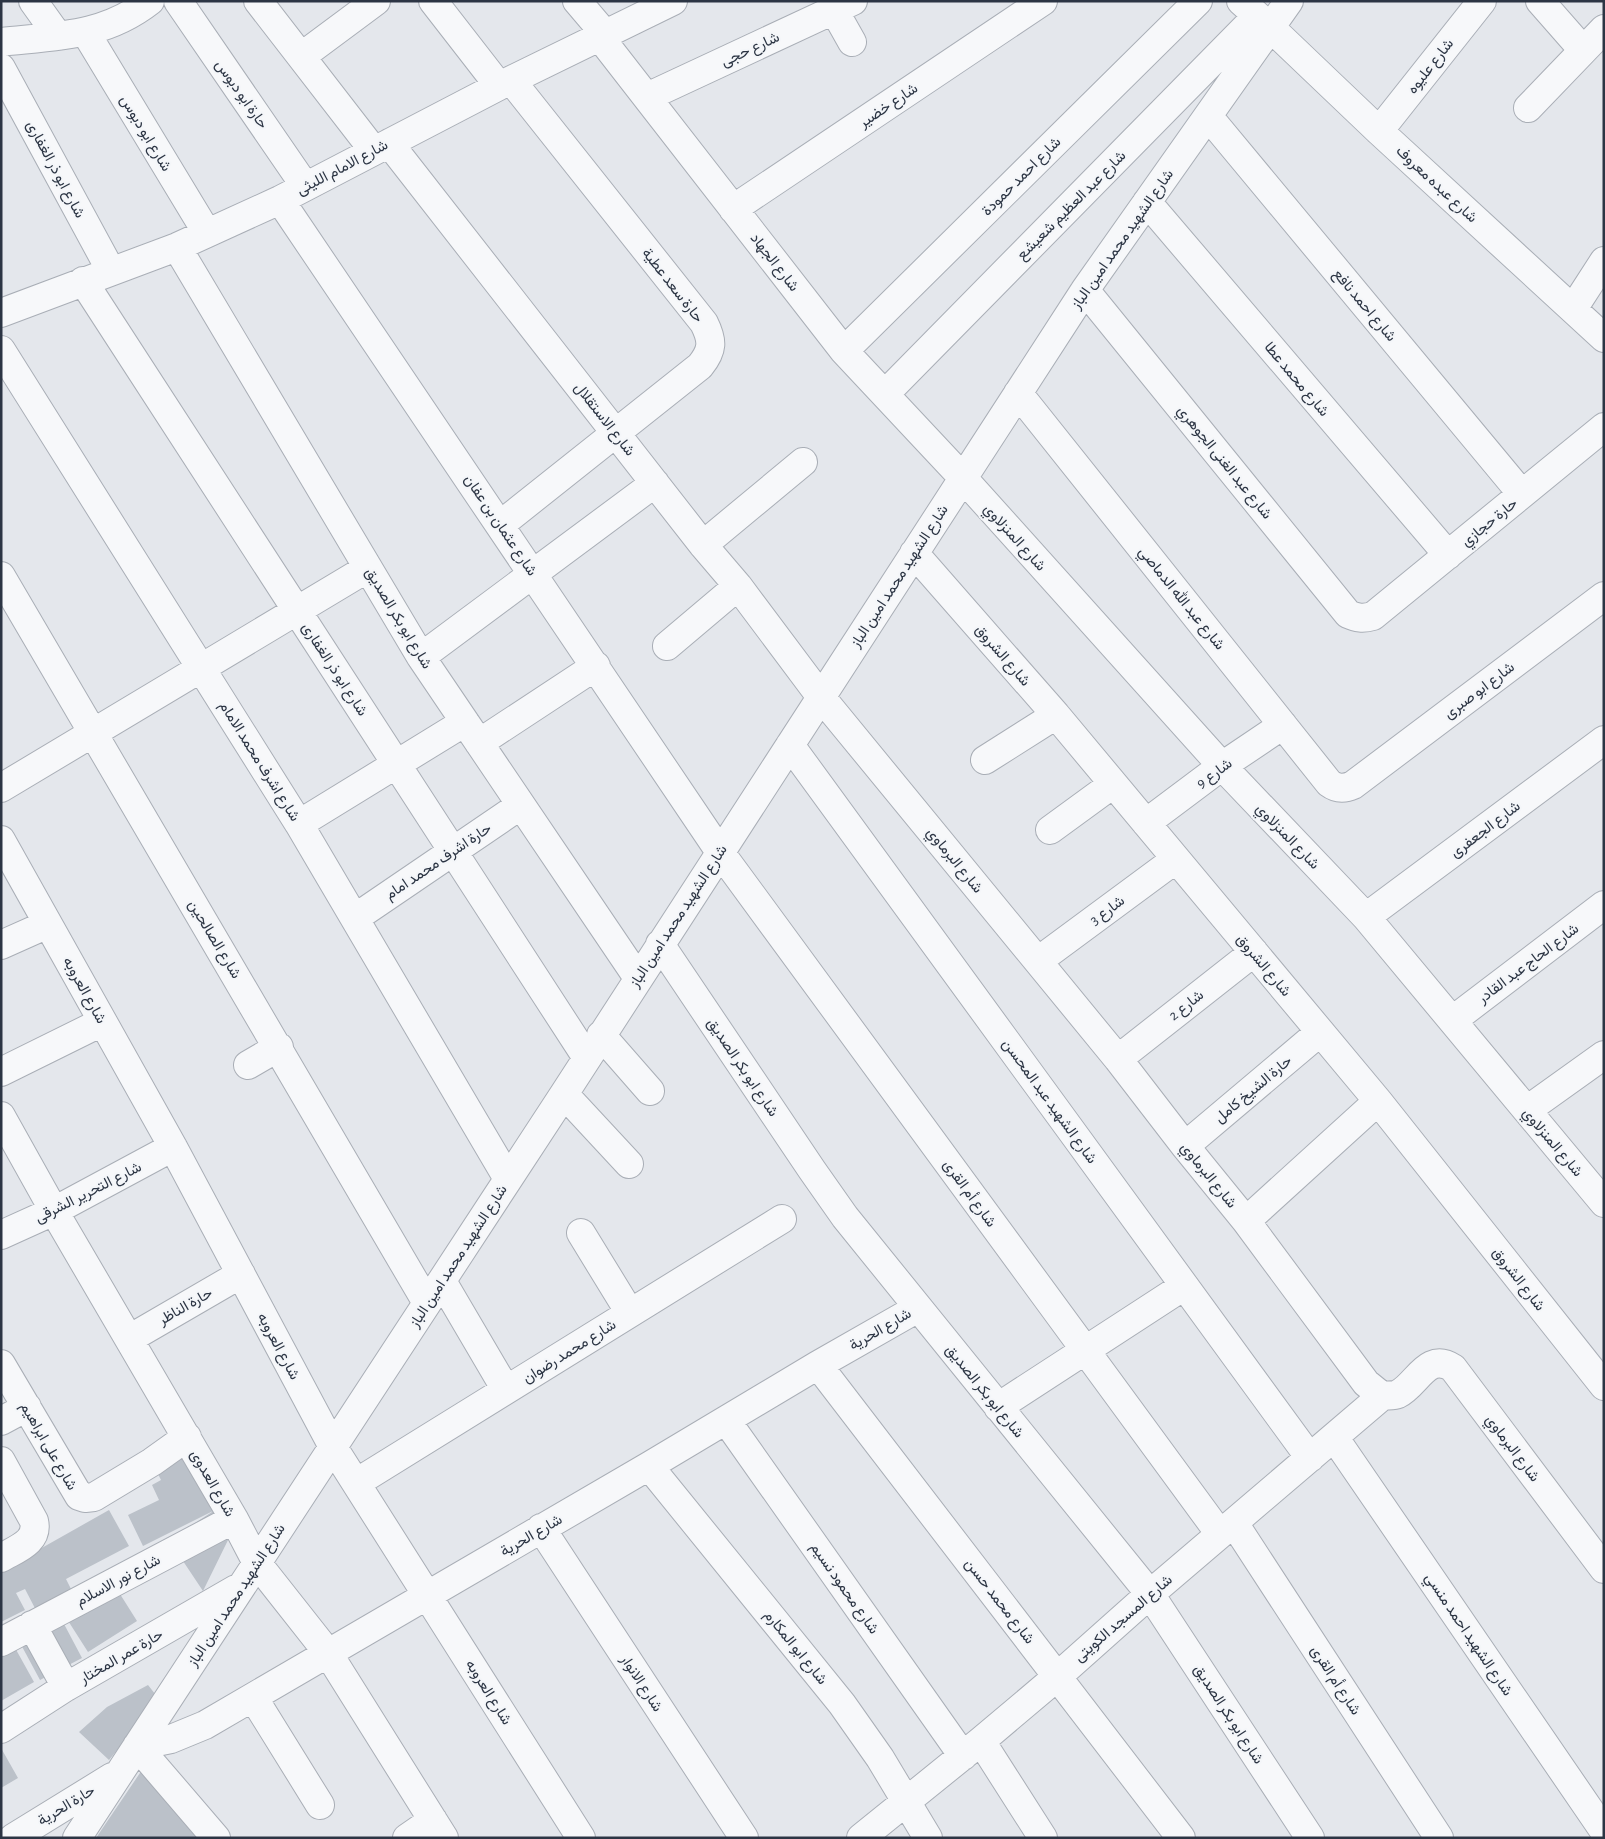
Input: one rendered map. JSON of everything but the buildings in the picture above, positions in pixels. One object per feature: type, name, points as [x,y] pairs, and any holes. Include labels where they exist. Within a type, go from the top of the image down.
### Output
[{"type":"street","points":[[33,1],[58,36]]},
{"type":"street","points":[[1,42],[86,33],[136,12],[150,1]]},
{"type":"street","name":"حارة ابو دبوس","points":[[178,1],[305,186]]},
{"type":"street","name":"شارع الاستقلال","points":[[258,1],[302,56],[381,147],[616,433],[738,586],[821,697]]},
{"type":"street","points":[[302,56],[376,1]]},
{"type":"street","name":"حارة سعد عطية","points":[[433,1],[505,83],[704,322],[709,333],[711,345],[708,357],[700,366],[500,525]]},
{"type":"street","name":"شارع الجهاد","points":[[578,1],[647,97],[844,351],[963,478]]},
{"type":"street","name":"شارع الامام الليثى","points":[[1,313],[177,247],[280,200],[505,83],[673,1]]},
{"type":"street","name":"شارع خضير","points":[[733,209],[1043,1]]},
{"type":"street","name":"شارع احمد حمودة","points":[[844,351],[1198,1]]},
{"type":"street","name":"شارع الشهيد محمد امين الباز","points":[[77,1838],[564,1094],[1085,290],[1208,116],[1256,15],[1289,1]]},
{"type":"street","name":"شارع عليوه","points":[[1379,131],[1482,1]]},
{"type":"street","points":[[1540,1],[1583,50]]},
{"type":"street","points":[[843,6],[852,42]]},
{"type":"street","name":"شارع حجى","points":[[647,97],[843,6]]},
{"type":"street","name":"شارع عبده معروف","points":[[1256,15],[1604,338]]},
{"type":"street","name":"شارع عبد العظيم شعيشع","points":[[885,394],[1256,15]]},
{"type":"street","points":[[1528,108],[1604,29]]},
{"type":"street","name":"شارع ابو دبوس","points":[[86,33],[207,233]]},
{"type":"street","name":"شارع ابو ذر الغفارى","points":[[1,68],[111,271]]},
{"type":"street","name":"شارع احمد نافع","points":[[1208,116],[1522,494]]},
{"type":"street","name":"شارع عثمان بن عفان","points":[[280,200],[720,852]]},
{"type":"street","name":"شارع محمد عطا","points":[[1147,202],[1448,555]]},
{"type":"street","name":"شارع ابو بكر الصديق","points":[[177,247],[420,656],[638,978]]},
{"type":"street","points":[[1573,309],[1604,260]]},
{"type":"street","name":"شارع ابو ذر الغفارى","points":[[83,281],[587,1058]]},
{"type":"street","name":"شارع عبد الغنى الجوهري","points":[[1085,290],[1348,614],[1364,619],[1373,616]]},
{"type":"street","name":"شارع اشرف محمد الامام","points":[[1,350],[299,824],[508,1179]]},
{"type":"street","name":"شارع عبد الله الدماصي","points":[[1018,393],[1329,783],[1341,788],[1353,785]]},
{"type":"street","name":"حارة حجازي","points":[[1373,616],[1604,427]]},
{"type":"street","points":[[704,545],[803,462]]},
{"type":"street","name":"شارع المنزلاوي","points":[[963,478],[1222,766],[1366,917],[1603,1199]]},
{"type":"street","points":[[420,656],[534,574],[655,483]]},
{"type":"street","name":"شارع الشروق","points":[[914,553],[1056,715],[1378,1101],[1604,1386]]},
{"type":"street","points":[[1,788],[368,568]]},
{"type":"street","name":"شارع الصالحين","points":[[1,576],[279,1047],[434,1292],[506,1390]]},
{"type":"street","points":[[667,646],[738,586]]},
{"type":"street","name":"شارع ابو صبرى","points":[[1353,785],[1604,596]]},
{"type":"street","points":[[299,824],[397,766],[472,733],[596,666]]},
{"type":"street","name":"شارع البرماوي","points":[[821,697],[1118,1059],[1246,1221],[1366,1383],[1382,1396],[1397,1394],[1430,1365],[1439,1363],[1453,1368],[1604,1569]]},
{"type":"street","points":[[985,760],[1056,715]]},
{"type":"street","name":"شارع 9","points":[[1146,823],[1222,766],[1283,725]]},
{"type":"street","name":"شارع الجعفرى","points":[[1366,917],[1604,740]]},
{"type":"street","name":"شارع الشهيد عبد المحسن","points":[[790,745],[1310,1458]]},
{"type":"street","points":[[1050,830],[1113,784]]},
{"type":"street","name":"حارة اشرف محمد امام","points":[[355,918],[521,805]]},
{"type":"street","name":"شارع العروبه","points":[[1,840],[173,1147],[333,1447],[581,1838]]},
{"type":"street","name":"شارع أم القرى","points":[[720,852],[1086,1350],[1227,1529],[1439,1838]]},
{"type":"street","name":"شارع 3","points":[[1038,960],[1176,859]]},
{"type":"street","name":"شارع الحاج عبد القادر","points":[[1452,1020],[1604,905]]},
{"type":"street","points":[[1,945],[48,924]]},
{"type":"street","name":"شارع ابو بكر الصديق","points":[[660,944],[845,1216],[1150,1594],[1310,1838]]},
{"type":"street","name":"شارع 2","points":[[1118,1059],[1254,952]]},
{"type":"street","points":[[1,1072],[102,1022]]},
{"type":"street","name":"حارة الشيخ كامل","points":[[1185,1146],[1320,1032]]},
{"type":"street","points":[[601,1035],[650,1091]]},
{"type":"street","points":[[248,1065],[279,1047]]},
{"type":"street","points":[[1527,1110],[1604,1055]]},
{"type":"street","points":[[564,1094],[629,1164]]},
{"type":"street","points":[[1246,1221],[1378,1101]]},
{"type":"street","name":"شارع العدوى","points":[[1,1116],[54,1211],[187,1437],[257,1562],[328,1653],[439,1829]]},
{"type":"street","name":"شارع التحرير الشرقى","points":[[1,1235],[54,1211],[173,1147]]},
{"type":"street","name":"شارع محمد رضوان","points":[[356,1483],[782,1219]]},
{"type":"street","points":[[581,1233],[630,1313]]},
{"type":"street","name":"حارة الناظر","points":[[129,1339],[241,1274]]},
{"type":"street","points":[[998,1407],[1184,1286]]},
{"type":"street","name":"شارع الحرية","points":[[137,1746],[171,1739],[205,1725],[918,1308]]},
{"type":"street","name":"شارع على ابراهيم","points":[[1,1364],[79,1496],[85,1498],[94,1496],[152,1462],[187,1437]]},
{"type":"street","name":"شارع محمد حسن","points":[[818,1365],[1181,1838]]},
{"type":"street","name":"شارع المسجد الكويتى","points":[[862,1838],[1058,1676],[1150,1594],[1382,1396]]},
{"type":"street","points":[[1,1421],[27,1407]]},
{"type":"street","name":"شارع محمود نسيم","points":[[726,1420],[972,1748],[1043,1838]]},
{"type":"street","name":"شارع الشهيد احمد منسي","points":[[1334,1437],[1604,1830]]},
{"type":"street","points":[[1,1461],[10,1499],[34,1521],[34,1534],[31,1540],[1,1558]]},
{"type":"street","name":"شارع ابو المكارم","points":[[649,1466],[842,1704],[880,1758],[928,1838]]},
{"type":"street","name":"شارع نور الاسلام","points":[[1,1642],[234,1519]]},
{"type":"street","name":"شارع الانوار","points":[[541,1528],[744,1838]]},
{"type":"street","name":"حارة عمر المختار","points":[[1,1729],[66,1687],[242,1586]]},
{"type":"street","points":[[32,1626],[66,1687]]},
{"type":"street","points":[[253,1697],[320,1805]]},
{"type":"street","points":[[137,1746],[216,1838]]},
{"type":"street","name":"حارة الحرية","points":[[13,1838],[120,1773]]},
{"type":"street","points":[[407,1838],[439,1829]]}]
